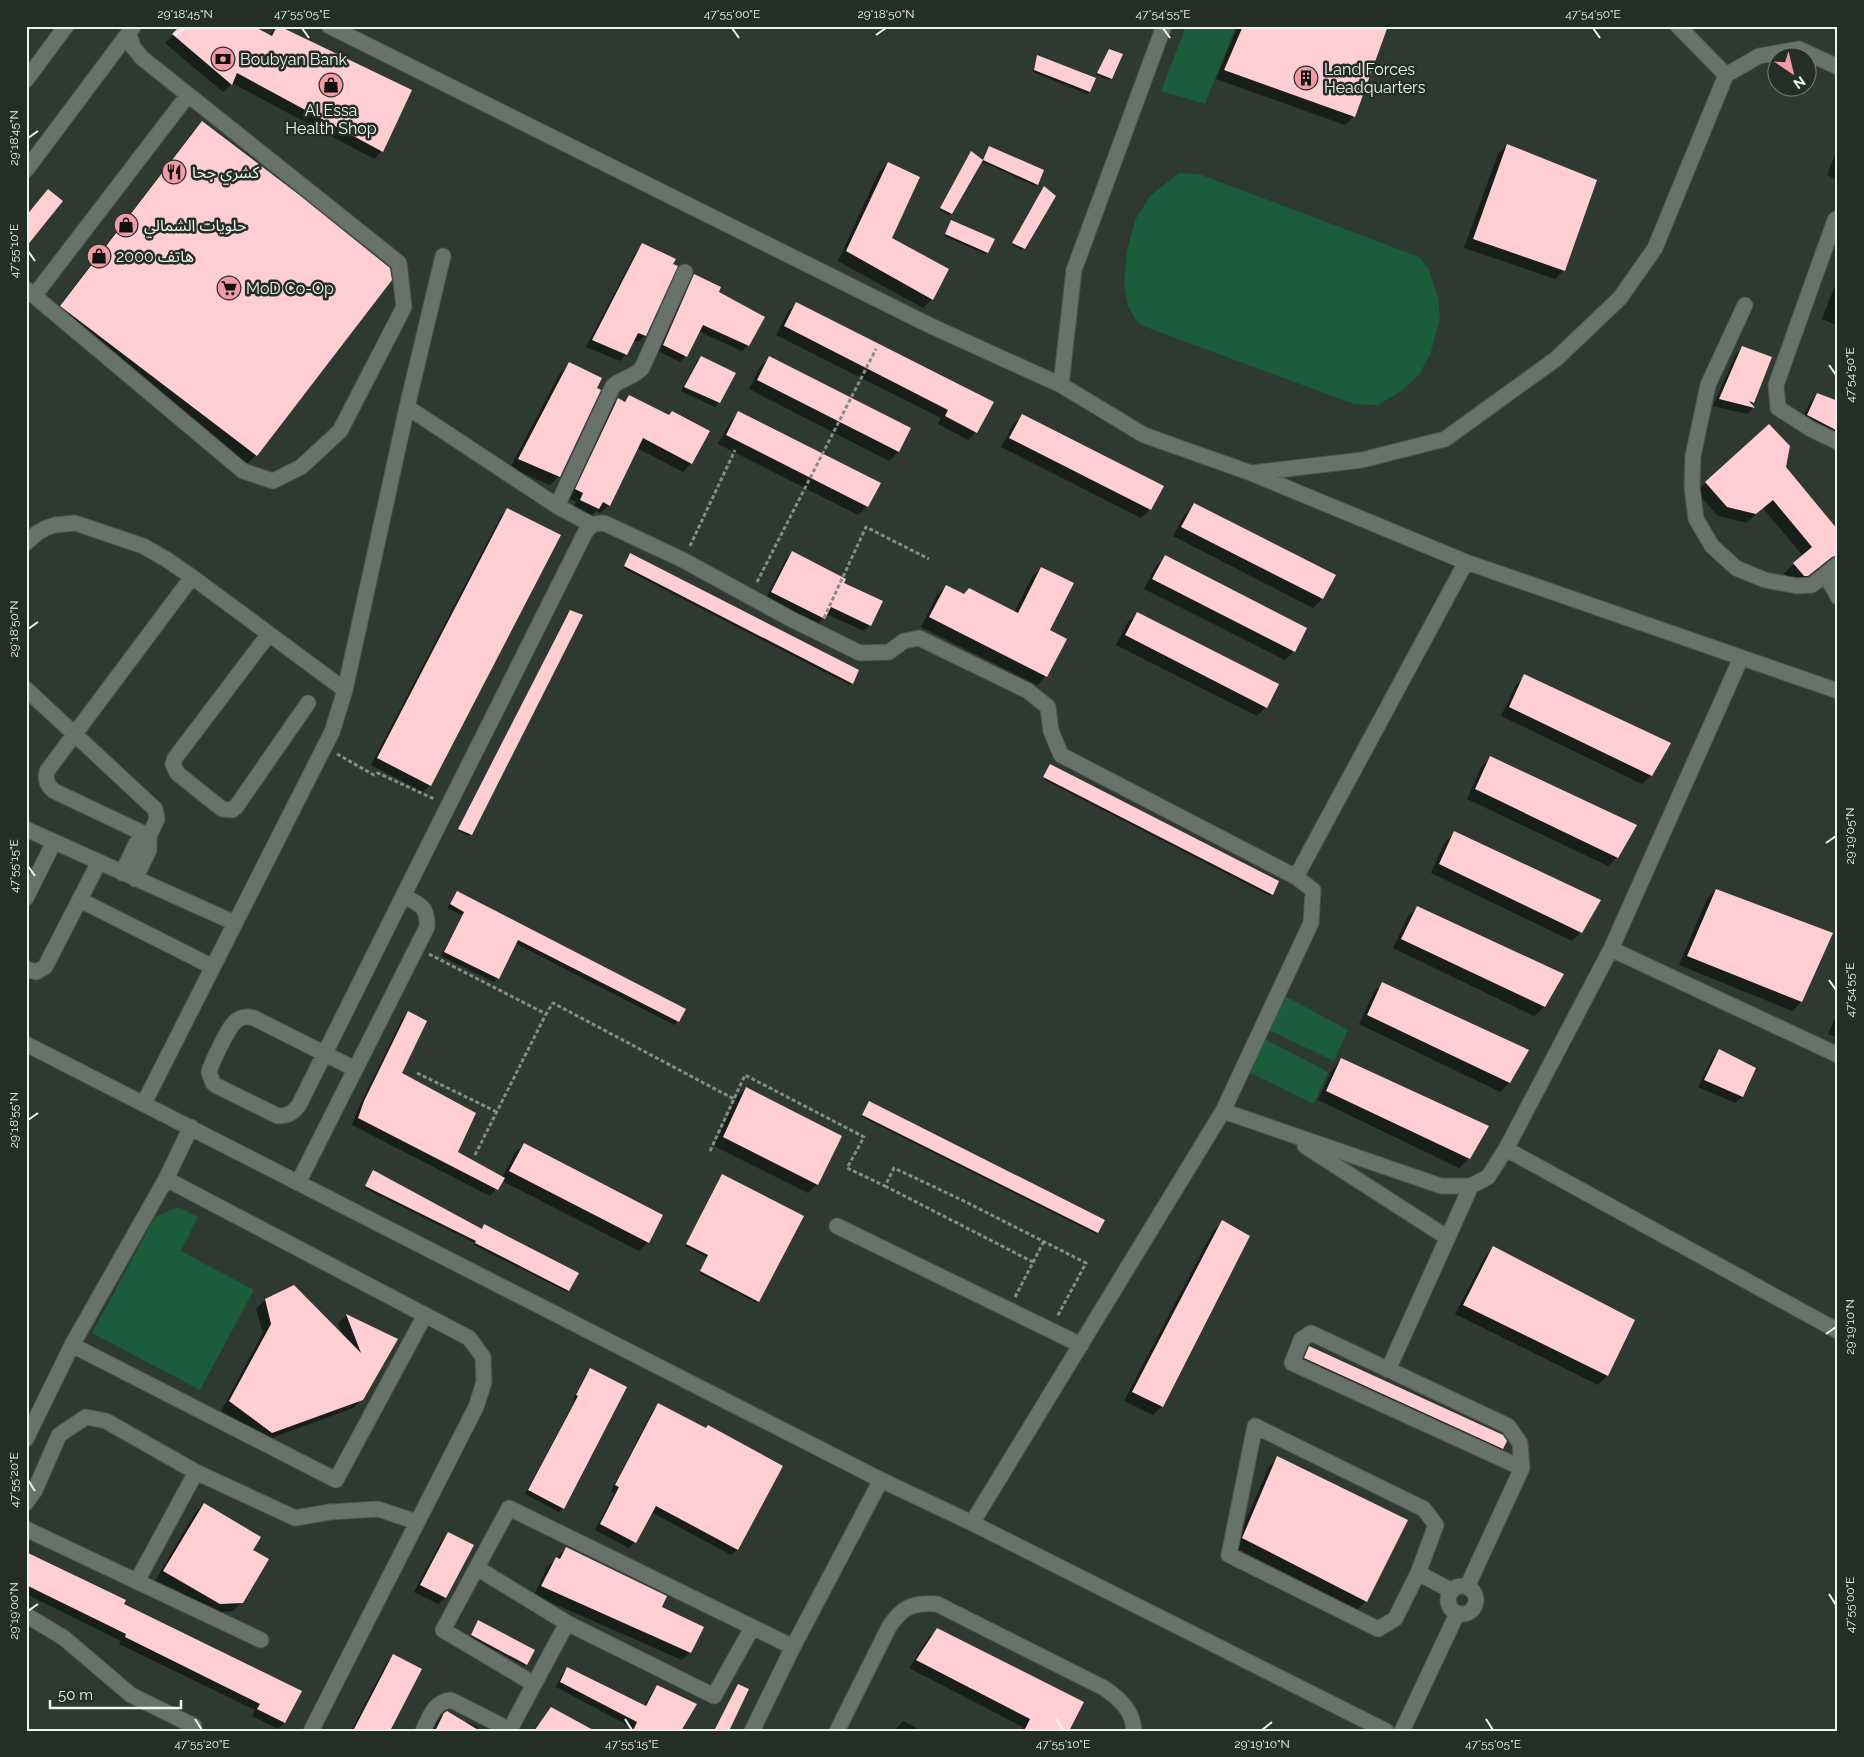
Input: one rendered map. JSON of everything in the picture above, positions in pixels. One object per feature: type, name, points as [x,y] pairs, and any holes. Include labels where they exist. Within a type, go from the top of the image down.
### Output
[{"type":"lane","points":[[26,80],[66,26]]},
{"type":"lane","points":[[329,26],[931,326],[1061,385],[1144,435],[1251,473],[1466,562],[1741,658],[1836,687]]},
{"type":"lane","points":[[1061,385],[1074,270],[1164,26]]},
{"type":"lane","points":[[1678,26],[1726,75]]},
{"type":"lane","points":[[131,30],[133,47],[142,58],[400,264],[404,307],[340,431],[301,467],[273,481],[243,471],[30,292],[188,95]]},
{"type":"lane","points":[[26,170],[131,30]]},
{"type":"lane","points":[[1251,473],[1362,460],[1446,439],[1556,359],[1620,298],[1656,248],[1726,75],[1759,56],[1799,49],[1838,67]]},
{"type":"lane","points":[[1838,218],[1834,220],[1776,385],[1778,408],[1811,429],[1838,442]]},
{"type":"lane","points":[[144,1103],[325,748],[345,690],[407,407],[443,256]]},
{"type":"lane","points":[[557,506],[613,386],[619,381],[636,374],[642,368],[685,272]]},
{"type":"lane","points":[[1745,305],[1708,385],[1693,456],[1692,487],[1696,519],[1712,546],[1736,568],[1765,580],[1798,586],[1812,585],[1838,564]]},
{"type":"lane","points":[[407,407],[557,506],[592,525],[604,523],[683,560],[860,653],[889,652],[904,641],[920,638],[1028,691],[1048,706],[1051,731],[1061,755],[1296,877],[1313,890],[1311,923],[1223,1111],[972,1523]]},
{"type":"lane","points":[[26,543],[46,528],[75,523],[143,546],[192,577],[345,690]]},
{"type":"lane","points":[[355,1069],[324,1054],[254,1018],[248,1016],[241,1018],[231,1027],[211,1066],[210,1077],[217,1086],[278,1116],[284,1116],[295,1110],[299,1105],[324,1054],[404,896],[580,542],[592,525]]},
{"type":"lane","points":[[1296,877],[1466,562]]},
{"type":"lane","points":[[1826,574],[1838,597]]},
{"type":"lane","points":[[149,836],[50,787],[46,782],[46,771],[192,577]]},
{"type":"lane","points":[[269,634],[174,758],[174,769],[177,774],[222,809],[232,810],[236,807],[308,703]]},
{"type":"lane","points":[[1223,1111],[1442,1186],[1471,1186],[1488,1177],[1506,1149],[1611,949],[1741,658]]},
{"type":"lane","points":[[26,689],[155,809],[157,819],[149,836],[136,844],[128,876]]},
{"type":"lane","points":[[26,830],[235,923]]},
{"type":"lane","points":[[26,898],[54,842]]},
{"type":"lane","points":[[26,969],[36,972],[45,967],[99,862]]},
{"type":"lane","points":[[299,1182],[427,927],[427,918],[424,910],[418,903],[404,896]]},
{"type":"lane","points":[[80,900],[212,967]]},
{"type":"lane","points":[[1611,949],[1838,1055]]},
{"type":"lane","points":[[26,1044],[881,1480],[972,1523],[1386,1731]]},
{"type":"lane","points":[[26,1439],[72,1345],[166,1179],[192,1127]]},
{"type":"lane","points":[[1285,1132],[1448,1238]]},
{"type":"lane","points":[[1506,1149],[1838,1331]]},
{"type":"lane","points":[[166,1179],[469,1338],[483,1357],[484,1382],[476,1407],[311,1731]]},
{"type":"lane","points":[[1388,1370],[1471,1186]]},
{"type":"lane","points":[[837,1226],[1081,1345]]},
{"type":"lane","points":[[72,1345],[336,1480],[426,1315]]},
{"type":"lane","points":[[1467,1587],[1522,1468],[1520,1443],[1508,1426],[1311,1333],[1301,1340],[1292,1364],[1522,1468]]},
{"type":"lane","points":[[26,1503],[35,1490],[59,1435],[86,1417],[106,1422],[196,1472],[295,1518],[330,1512],[378,1509],[417,1522]]},
{"type":"lane","points":[[1256,1426],[1424,1508],[1436,1525],[1418,1574],[1394,1620],[1378,1629],[1230,1555],[1256,1426]]},
{"type":"lane","points":[[138,1581],[196,1472]]},
{"type":"lane","points":[[752,1731],[793,1647],[881,1480]]},
{"type":"lane","points":[[534,1684],[443,1630],[509,1508],[793,1647]]},
{"type":"lane","points":[[26,1529],[261,1640]]},
{"type":"lane","points":[[477,1568],[567,1623],[714,1696],[752,1628]]},
{"type":"lane","points":[[1418,1574],[1452,1591]]},
{"type":"lane","points":[[1462,1586],[1467,1587],[1476,1594],[1476,1605],[1468,1614],[1457,1614],[1449,1606],[1449,1595],[1452,1591],[1462,1586]]},
{"type":"lane","points":[[837,1731],[889,1627],[897,1615],[908,1606],[922,1603],[937,1604],[1104,1688],[1117,1696],[1127,1707],[1133,1721],[1134,1731]]},
{"type":"lane","points":[[1402,1731],[1457,1614]]},
{"type":"lane","points":[[26,1615],[64,1638],[131,1695],[194,1726]]},
{"type":"lane","points":[[423,1731],[436,1705],[443,1701],[451,1700],[509,1730],[567,1623]]},
{"type":"path","points":[[749,596],[876,349]]},
{"type":"path","points":[[683,560],[735,450]]},
{"type":"path","points":[[817,632],[866,526],[929,559]]},
{"type":"path","points":[[325,748],[374,775],[378,773],[448,806]]},
{"type":"path","points":[[416,948],[546,1014]]},
{"type":"path","points":[[475,1155],[553,1003],[734,1099]]},
{"type":"path","points":[[417,1072],[497,1112]]},
{"type":"path","points":[[710,1151],[745,1075],[864,1137],[847,1168],[1033,1262]]},
{"type":"path","points":[[885,1186],[894,1168],[964,1200],[1086,1263],[1050,1329]]},
{"type":"path","points":[[1009,1309],[1044,1241]]},
{"type":"green space","points":[[1186,26],[1236,26],[1205,104],[1161,91]]},
{"type":"green space","points":[[1179,173],[1199,174],[1419,257],[1429,270],[1438,297],[1440,318],[1431,352],[1419,375],[1400,392],[1378,405],[1354,404],[1151,329],[1137,322],[1128,306],[1124,283],[1127,251],[1135,220],[1150,196]]},
{"type":"green space","points":[[1285,996],[1348,1030],[1334,1061],[1267,1029]]},
{"type":"green space","points":[[1265,1039],[1328,1072],[1314,1104],[1246,1071]]},
{"type":"green space","points":[[178,1207],[198,1217],[181,1251],[254,1290],[200,1390],[92,1333],[155,1217]]},
{"type":"building","name":"Al Essa Health Shop","points":[[180,26],[253,26],[272,36],[277,26],[279,26],[412,90],[383,152],[237,73],[232,85],[172,34]]},
{"type":"building","name":"Land Forces Headquarters","points":[[1243,26],[1388,26],[1355,117],[1224,70]]},
{"type":"building","points":[[1109,49],[1123,54],[1112,79],[1097,73]]},
{"type":"building","points":[[1037,55],[1096,78],[1090,92],[1034,70]]},
{"type":"building","name":"MoD Co-Op","points":[[202,121],[298,194],[390,268],[392,280],[257,456],[60,306]]},
{"type":"building","points":[[1507,144],[1597,180],[1565,271],[1473,239]]},
{"type":"building","points":[[989,146],[1044,170],[1038,185],[983,160]]},
{"type":"building","points":[[971,151],[983,160],[952,214],[940,208]]},
{"type":"building","points":[[888,162],[920,177],[892,238],[949,269],[933,300],[846,251]]},
{"type":"building","points":[[1044,186],[1056,196],[1025,249],[1012,243]]},
{"type":"building","points":[[48,189],[63,201],[26,247],[26,216]]},
{"type":"building","points":[[951,220],[995,239],[988,253],[945,234]]},
{"type":"building","points":[[642,243],[676,259],[673,264],[678,266],[646,336],[638,333],[627,355],[592,340]]},
{"type":"building","points":[[694,274],[721,287],[719,292],[765,317],[749,346],[703,325],[687,357],[663,345]]},
{"type":"building","points":[[796,302],[994,402],[977,433],[945,416],[948,410],[784,326]]},
{"type":"building","points":[[1742,346],[1772,357],[1754,403],[1749,401],[1755,408],[1719,399]]},
{"type":"building","points":[[701,356],[736,373],[720,403],[684,387]]},
{"type":"building","points":[[769,356],[911,428],[899,452],[757,380]]},
{"type":"building","points":[[569,362],[602,378],[597,388],[601,390],[560,477],[518,459]]},
{"type":"building","points":[[1817,393],[1838,401],[1838,431],[1807,415]]},
{"type":"building","points":[[629,395],[669,415],[672,411],[710,431],[692,464],[643,438],[610,506],[603,502],[599,509],[580,500],[583,493],[575,489],[618,398],[625,402]]},
{"type":"building","points":[[738,411],[881,483],[868,507],[726,435]]},
{"type":"building","points":[[1022,414],[1164,486],[1151,510],[1009,438]]},
{"type":"building","points":[[1769,424],[1790,446],[1786,467],[1838,530],[1838,555],[1832,557],[1808,576],[1804,576],[1793,563],[1812,547],[1773,500],[1756,514],[1727,507],[1705,482]]},
{"type":"building","points":[[1194,503],[1336,575],[1323,599],[1181,527]]},
{"type":"building","points":[[507,508],[561,535],[431,786],[377,758]]},
{"type":"building","points":[[792,551],[846,579],[844,583],[883,601],[871,626],[831,607],[825,619],[771,592]]},
{"type":"building","points":[[630,553],[859,670],[853,684],[624,566]]},
{"type":"building","points":[[1165,555],[1307,628],[1295,652],[1152,579]]},
{"type":"building","points":[[1041,567],[1074,583],[1050,630],[1067,639],[1047,677],[929,617],[946,585],[964,594],[969,588],[1018,613]]},
{"type":"building","points":[[570,610],[583,615],[472,835],[458,829]]},
{"type":"building","points":[[1137,612],[1279,684],[1267,708],[1125,635]]},
{"type":"building","points":[[1524,674],[1671,743],[1652,776],[1509,707]]},
{"type":"building","points":[[1490,756],[1637,825],[1618,858],[1475,789]]},
{"type":"building","points":[[1050,764],[1279,881],[1273,895],[1043,777]]},
{"type":"building","points":[[1454,831],[1601,900],[1582,933],[1439,864]]},
{"type":"building","points":[[1716,889],[1833,933],[1802,1002],[1687,956]]},
{"type":"building","points":[[457,891],[686,1009],[679,1022],[518,940],[499,979],[444,952],[464,912],[450,904]]},
{"type":"building","points":[[1417,906],[1564,974],[1545,1007],[1401,939]]},
{"type":"building","points":[[1382,982],[1529,1050],[1510,1083],[1367,1015]]},
{"type":"building","points":[[408,1011],[427,1021],[402,1073],[476,1113],[458,1152],[505,1178],[498,1190],[358,1118],[364,1101]]},
{"type":"building","points":[[1719,1049],[1756,1068],[1743,1097],[1704,1080]]},
{"type":"building","points":[[1341,1058],[1489,1126],[1470,1159],[1326,1091]]},
{"type":"building","points":[[746,1087],[842,1136],[818,1185],[723,1137]]},
{"type":"building","points":[[869,1101],[1105,1220],[1098,1233],[862,1115]]},
{"type":"building","points":[[524,1143],[663,1215],[649,1243],[509,1171]]},
{"type":"building","points":[[373,1170],[482,1229],[484,1224],[579,1273],[569,1291],[475,1243],[476,1241],[365,1186]]},
{"type":"building","points":[[722,1174],[804,1216],[759,1302],[700,1271],[708,1255],[686,1244]]},
{"type":"building","points":[[1222,1220],[1250,1236],[1163,1407],[1132,1392]]},
{"type":"building","points":[[1493,1246],[1635,1320],[1608,1376],[1463,1305]]},
{"type":"building","points":[[294,1285],[361,1353],[346,1314],[398,1339],[363,1400],[272,1433],[229,1401],[271,1324],[265,1299]]},
{"type":"building","points":[[1309,1346],[1503,1435],[1507,1441],[1503,1449],[1304,1358]]},
{"type":"building","points":[[590,1368],[627,1387],[564,1509],[528,1490],[578,1396],[576,1395]]},
{"type":"building","points":[[658,1403],[706,1428],[708,1425],[783,1466],[738,1550],[656,1506],[636,1543],[600,1524],[619,1487],[615,1485]]},
{"type":"building","points":[[1277,1456],[1408,1520],[1367,1602],[1242,1538]]},
{"type":"building","points":[[204,1503],[261,1537],[253,1550],[269,1559],[243,1603],[220,1604],[163,1571]]},
{"type":"building","points":[[448,1532],[474,1545],[446,1598],[420,1585]]},
{"type":"building","points":[[566,1547],[667,1596],[662,1607],[704,1627],[691,1653],[541,1586],[556,1557],[560,1559]]},
{"type":"building","points":[[26,1552],[126,1600],[124,1604],[302,1691],[285,1723],[257,1709],[260,1704],[125,1637],[126,1634],[26,1585]]},
{"type":"building","points":[[478,1620],[535,1650],[527,1665],[471,1635]]},
{"type":"building","points":[[937,1628],[1084,1702],[1069,1731],[1024,1731],[1030,1719],[916,1660]]},
{"type":"building","points":[[393,1654],[422,1669],[390,1731],[353,1731]]},
{"type":"building","points":[[567,1667],[646,1706],[657,1685],[697,1704],[681,1731],[633,1731],[637,1722],[560,1682]]},
{"type":"building","points":[[738,1684],[749,1689],[729,1731],[714,1731]]},
{"type":"building","points":[[551,1707],[595,1731],[534,1731]]},
{"type":"building","points":[[447,1711],[480,1731],[435,1731],[444,1713]]},
{"type":"place","name":"Boubyan Bank","points":[[223,59]]},
{"type":"place","name":"Land Forces Headquarters","points":[[1306,78]]},
{"type":"place","name":"Al Essa Health Shop","points":[[331,85]]},
{"type":"place","name":"كشري جحا","points":[[174,172]]},
{"type":"place","name":"حلويات الشمالي","points":[[126,225]]},
{"type":"place","name":"هاتف 2000","points":[[99,256]]},
{"type":"place","name":"MoD Co-Op","points":[[229,288]]}]
